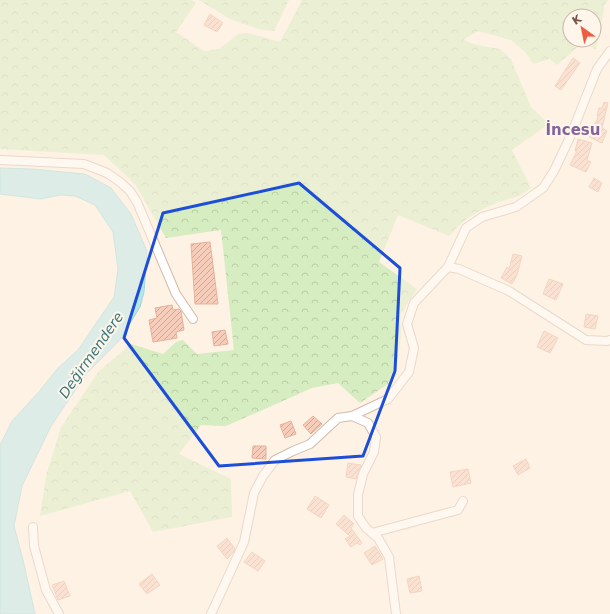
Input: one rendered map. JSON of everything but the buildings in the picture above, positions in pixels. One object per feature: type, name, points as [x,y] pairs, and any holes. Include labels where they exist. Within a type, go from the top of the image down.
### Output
[{"type":"street","points":[[211,614],[244,542],[254,493],[263,476],[275,460],[310,444],[338,418],[352,416],[388,399],[409,372],[414,348],[407,324],[414,303],[448,267],[466,228],[482,217],[516,207],[543,188],[554,171],[571,135],[597,69],[610,51]]},
{"type":"street","points":[[0,160],[84,164],[106,173],[120,182],[130,191],[137,202],[176,294],[193,319]]},
{"type":"street","points":[[448,267],[459,269],[510,291],[586,340],[610,340]]},
{"type":"street","points":[[352,416],[368,423],[376,437],[374,452],[363,474],[358,495],[358,516],[366,528],[378,538],[389,557],[396,614]]},
{"type":"street","points":[[372,533],[458,510],[463,501]]},
{"type":"street","points":[[34,527],[34,546],[46,590],[59,614]]},
{"type":"highlighted area","points":[[299,183],[400,268],[395,371],[363,456],[219,466],[124,338],[163,213]]},
{"type":"green space","points":[[0,0],[192,0],[196,3],[176,32],[204,51],[219,49],[238,34],[248,33],[280,42],[302,0],[609,0],[605,4],[602,19],[602,8],[562,8],[562,48],[576,48],[557,65],[550,59],[533,64],[526,53],[511,40],[478,31],[463,40],[477,45],[500,49],[511,59],[531,107],[549,124],[512,150],[531,188],[519,196],[485,208],[466,219],[449,236],[398,215],[379,262],[417,289],[400,315],[401,336],[398,357],[388,384],[360,403],[338,383],[312,388],[226,426],[201,425],[179,454],[231,479],[232,517],[153,532],[130,491],[40,516],[46,476],[61,427],[99,371],[131,344],[163,354],[176,342],[183,340],[197,354],[234,350],[221,230],[166,238],[135,184],[104,155],[0,149]]},
{"type":"green space","points":[[199,0],[289,0],[274,31],[258,29],[230,19]]},
{"type":"water","name":"Değirmendere","points":[[0,168],[32,169],[85,174],[111,188],[131,214],[147,251],[144,292],[140,307],[119,341],[87,373],[51,426],[22,486],[14,526],[35,614],[0,614],[0,445],[12,421],[38,393],[58,368],[78,350],[114,297],[118,269],[113,232],[95,205],[75,196],[60,195],[41,199],[0,194]]},
{"type":"district","name":"İncesu","points":[[573,130]]}]
